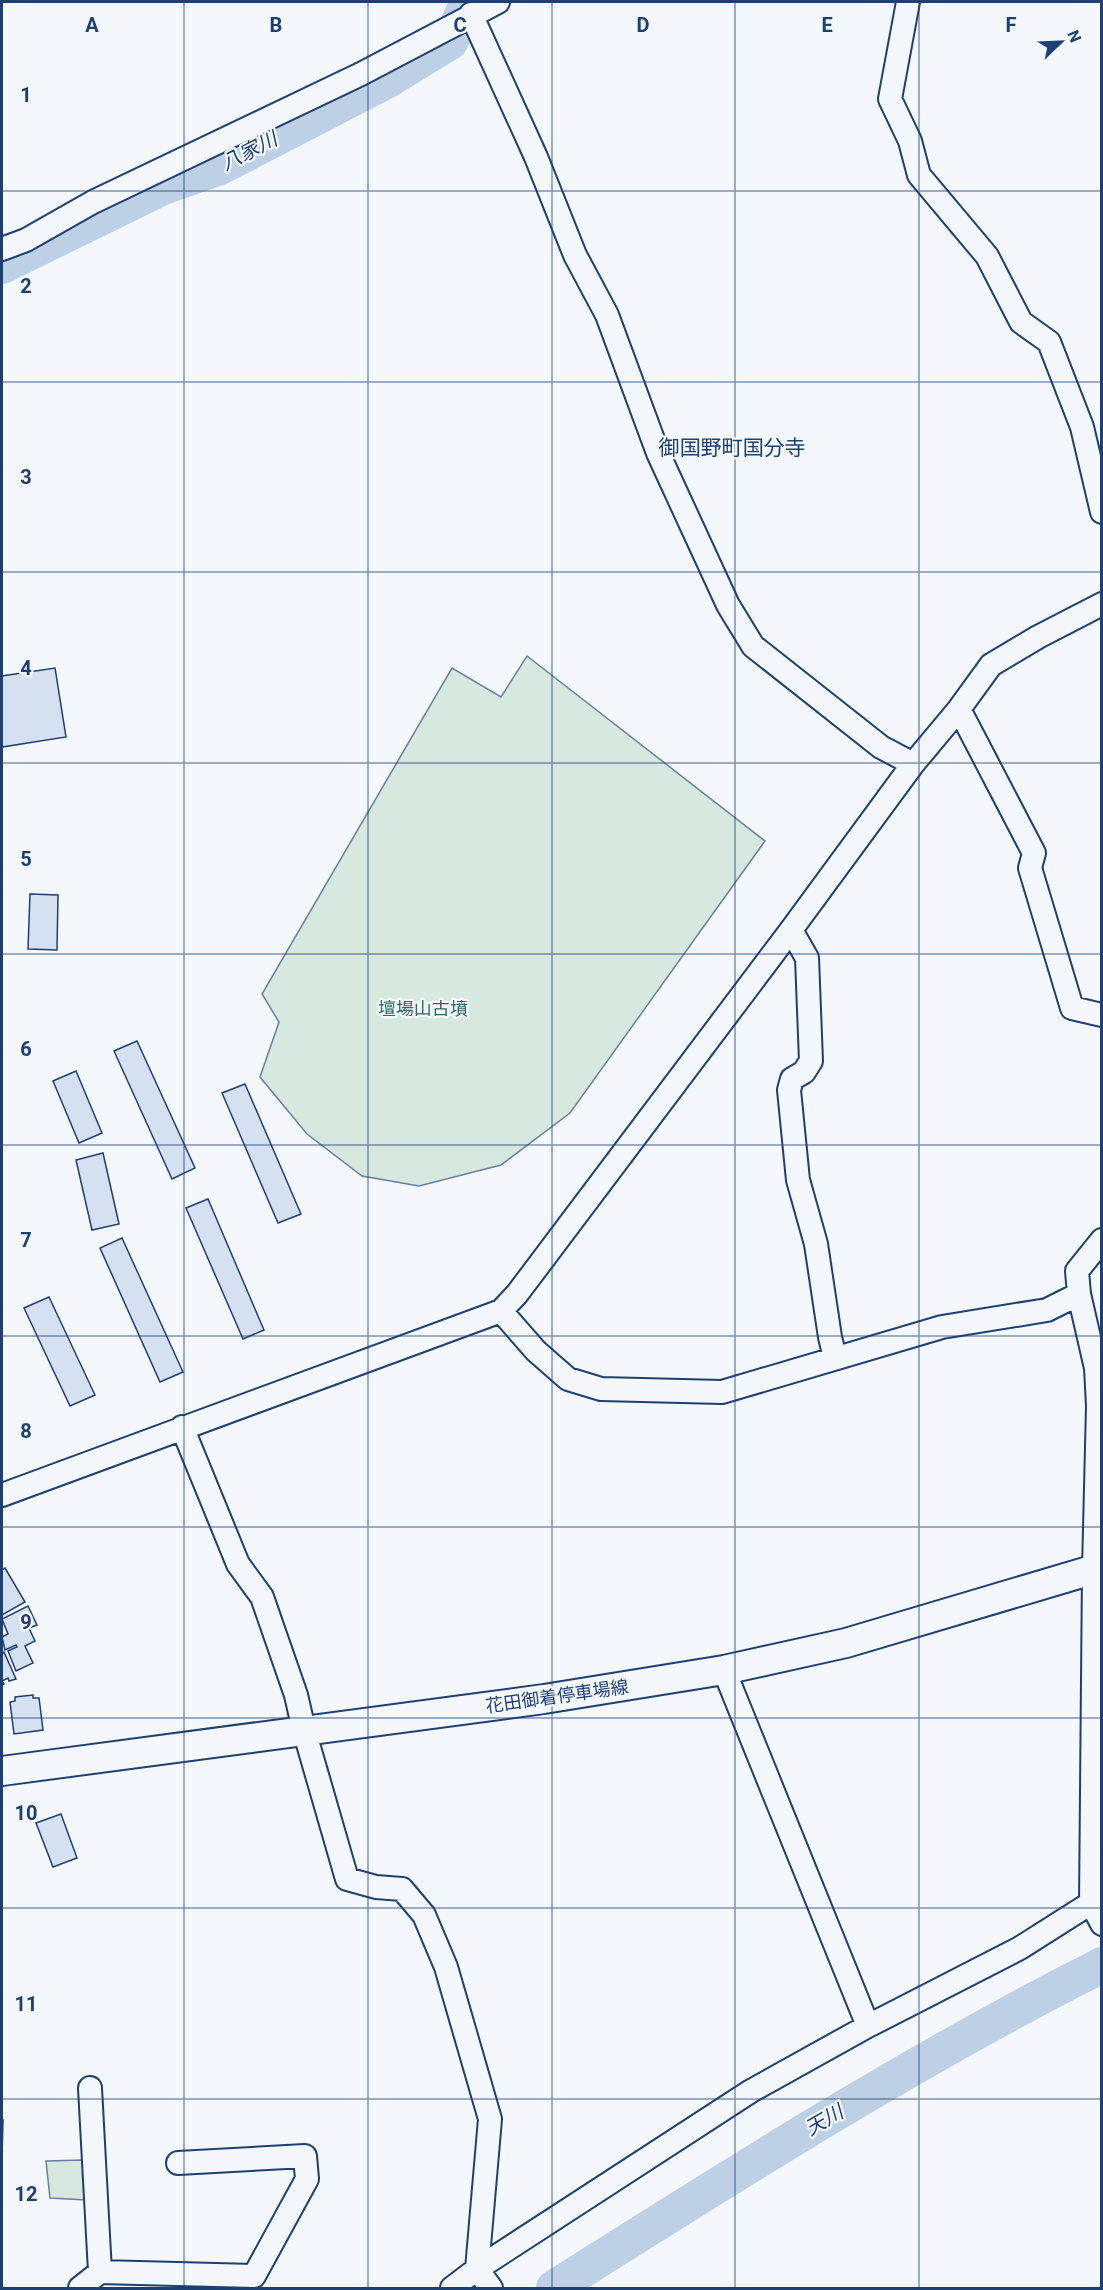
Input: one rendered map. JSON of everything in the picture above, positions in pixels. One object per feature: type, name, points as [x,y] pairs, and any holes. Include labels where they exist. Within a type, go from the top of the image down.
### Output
[{"type":"main road","name":"花田御着停車場線","points":[[2,1771],[544,1699],[724,1670],[846,1643],[1098,1569]]},
{"type":"street","points":[[2,249],[26,240],[93,202],[361,74],[471,14],[498,2]]},
{"type":"street","points":[[908,2],[890,99],[910,141],[919,175],[987,256],[1021,322],[1048,342],[1082,427],[1101,512]]},
{"type":"street","points":[[471,14],[536,157],[574,255],[607,315],[658,453],[728,606],[753,646],[881,747],[913,764]]},
{"type":"street","points":[[2,1495],[501,1311],[517,1294],[588,1202],[913,764],[959,709],[991,665],[1101,604]]},
{"type":"street","points":[[959,709],[1034,853],[1030,868],[1072,1008],[1101,1015]]},
{"type":"street","points":[[791,930],[807,958],[810,1049],[810,1061],[804,1071],[792,1079],[789,1090],[798,1180],[816,1244],[830,1336],[836,1358]]},
{"type":"street","points":[[1101,1240],[1077,1271],[1079,1294],[1097,1378],[1096,1902],[1101,1924]]},
{"type":"street","points":[[501,1311],[536,1351],[568,1379],[601,1389],[722,1392],[942,1327],[1047,1310],[1079,1294]]},
{"type":"street","points":[[182,1427],[238,1564],[262,1597],[296,1695],[347,1879],[376,1887],[402,1888],[424,1915],[446,1967],[490,2119],[484,2279]]},
{"type":"street","points":[[724,1670],[868,2026]]},
{"type":"street","points":[[452,2289],[484,2279],[751,2091],[868,2026],[1020,1948],[1096,1902]]},
{"type":"street","points":[[90,2088],[100,2272]]},
{"type":"street","points":[[80,2289],[100,2272],[254,2276],[307,2179],[305,2156],[178,2163]]},
{"type":"green space","name":"壇場山古墳","points":[[527,656],[765,841],[570,1113],[501,1165],[419,1186],[362,1176],[307,1134],[260,1077],[279,1022],[262,994],[452,668],[501,697]]},
{"type":"green space","points":[[83,2160],[86,2200],[50,2198],[46,2161]]},
{"type":"building","points":[[55,668],[66,737],[2,747],[2,676]]},
{"type":"building","points":[[30,894],[58,895],[57,950],[28,949]]},
{"type":"building","points":[[137,1041],[195,1168],[172,1179],[114,1051]]},
{"type":"building","points":[[76,1071],[102,1133],[79,1143],[53,1081]]},
{"type":"building","points":[[245,1084],[301,1214],[278,1223],[222,1093]]},
{"type":"building","points":[[103,1153],[119,1224],[92,1230],[76,1160]]},
{"type":"building","points":[[208,1199],[264,1330],[243,1339],[186,1208]]},
{"type":"building","points":[[122,1238],[183,1372],[160,1382],[100,1248]]},
{"type":"building","points":[[49,1297],[95,1395],[70,1406],[24,1308]]},
{"type":"building","points":[[5,1568],[25,1602],[2,1615],[2,1570]]},
{"type":"building","points":[[28,1606],[37,1625],[29,1628],[35,1641],[25,1646],[33,1663],[16,1671],[8,1651],[17,1647],[16,1645],[5,1650],[2,1637],[8,1634],[2,1619]]},
{"type":"building","points":[[4,1652],[16,1679],[9,1681],[8,1678],[2,1681],[2,1654]]},
{"type":"building","points":[[33,1695],[33,1698],[39,1698],[43,1730],[14,1734],[10,1702],[15,1701],[15,1697]]},
{"type":"building","points":[[61,1814],[77,1858],[53,1867],[36,1823]]},
{"type":"waterway","name":"八家川","points":[[2,266],[163,187],[220,167],[388,80],[450,42],[468,2]]},
{"type":"waterway","name":"天川","points":[[554,2288],[824,2120],[961,2040],[1102,1965]]},
{"type":"district","name":"御国野町国分寺","points":[[732,448]]}]
